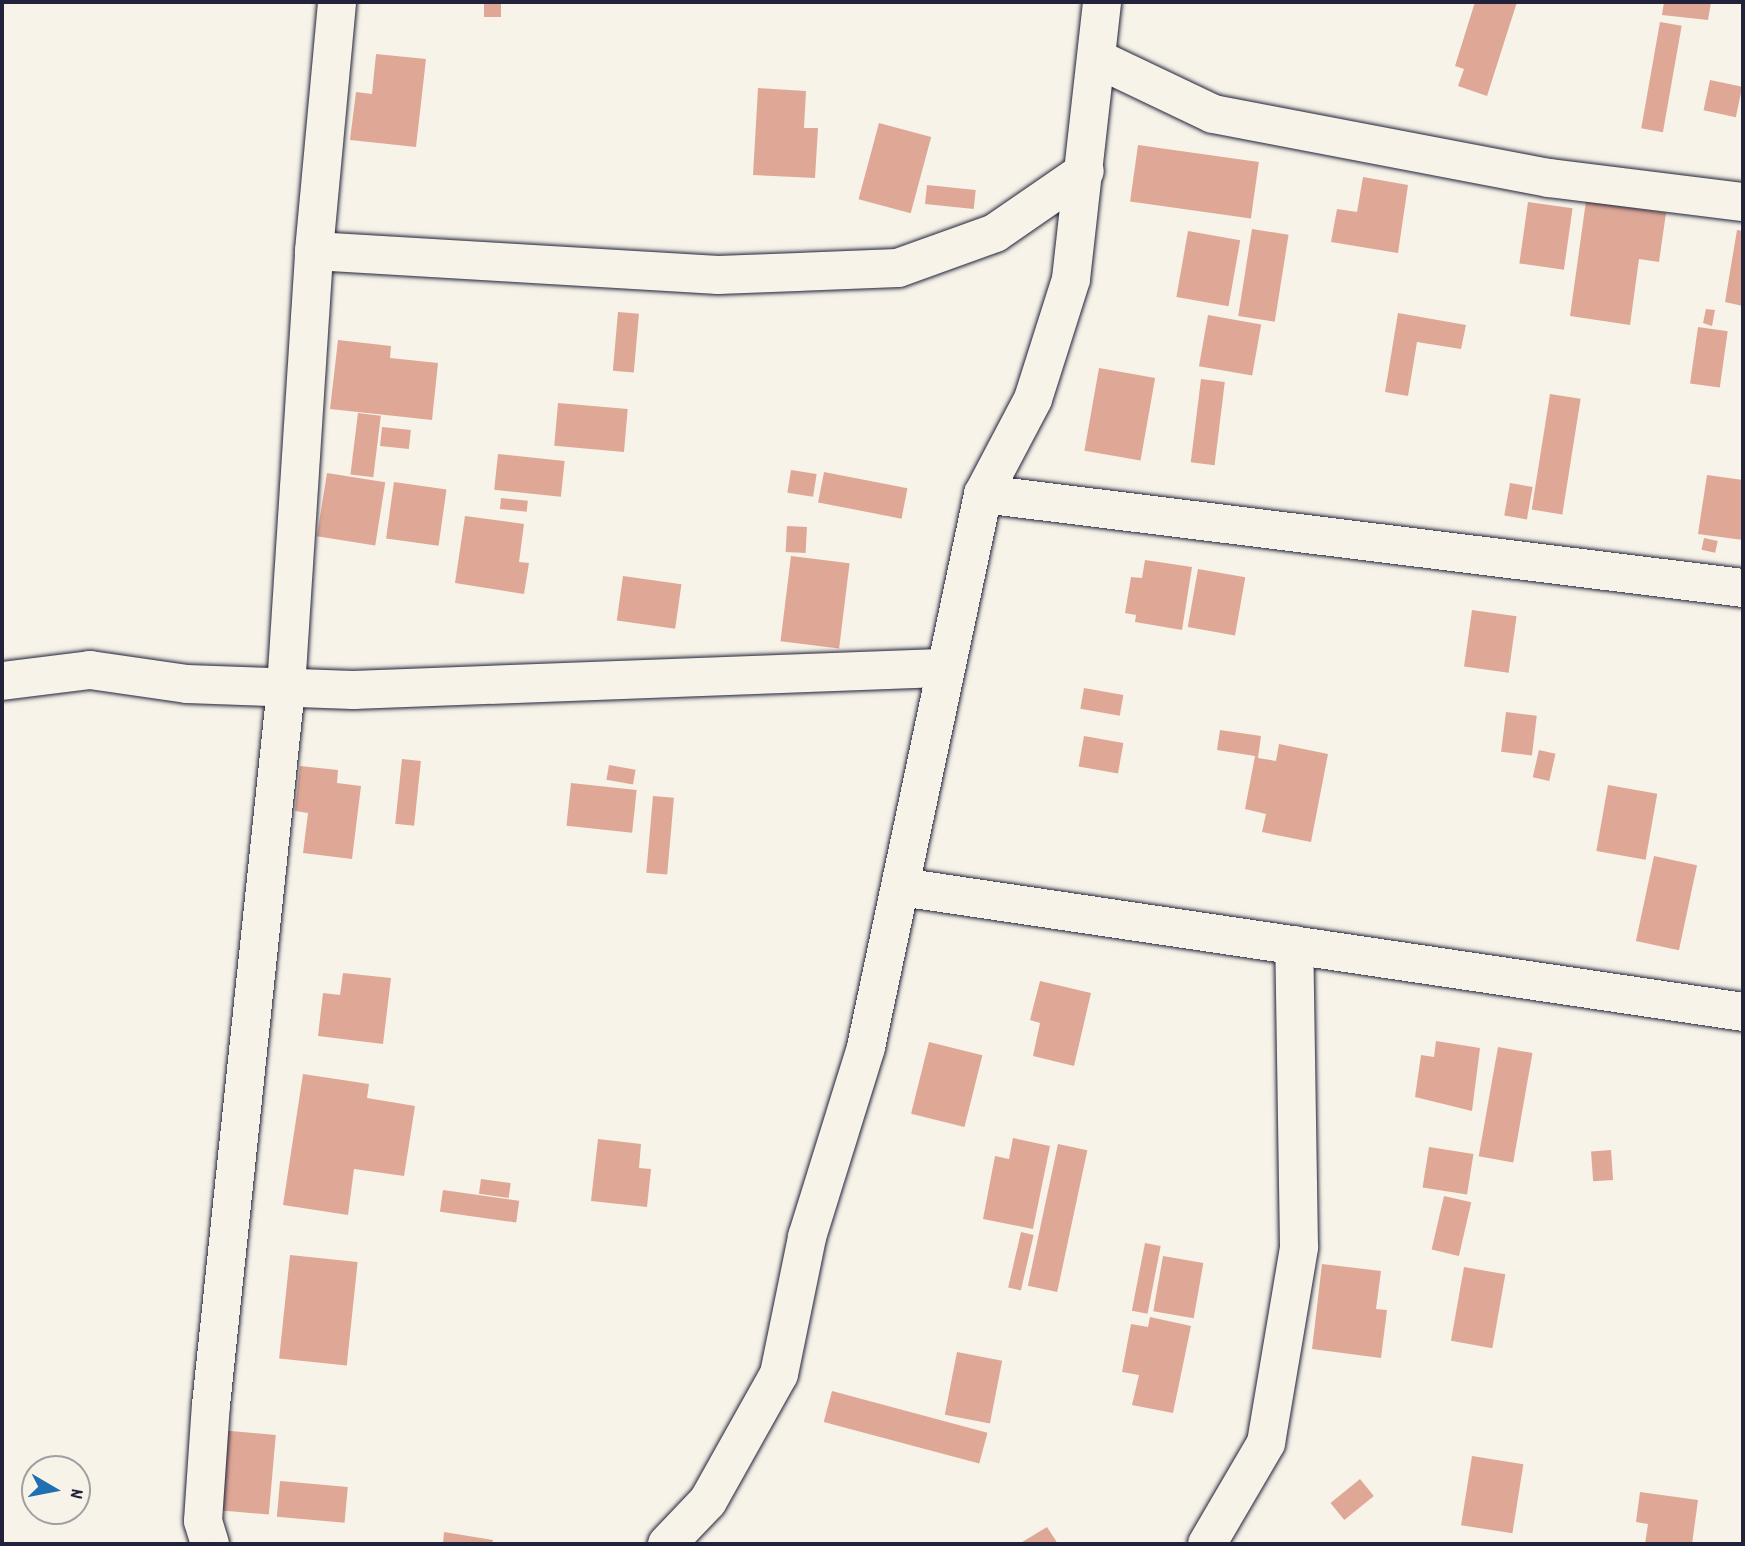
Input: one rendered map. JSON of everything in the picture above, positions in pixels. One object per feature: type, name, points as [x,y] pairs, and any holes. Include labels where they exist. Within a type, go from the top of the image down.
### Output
[{"type":"street","points":[[210,1544],[203,1521],[211,1405],[286,688],[314,251],[337,2]]},
{"type":"street","points":[[667,1544],[708,1502],[779,1374],[807,1237],[866,1046],[901,887],[941,668],[983,494],[1033,399],[1071,279],[1100,60],[1102,2]]},
{"type":"street","points":[[1100,60],[1213,114],[1549,178],[1743,202]]},
{"type":"street","points":[[314,251],[718,275],[898,268],[995,233],[1085,171]]},
{"type":"street","points":[[983,494],[1743,588]]},
{"type":"street","points":[[2,681],[90,670],[187,684],[286,688],[941,668]]},
{"type":"street","points":[[901,887],[1743,1012]]},
{"type":"street","points":[[1207,1544],[1266,1443],[1299,1247],[1294,945]]},
{"type":"building","points":[[484,2],[501,2],[501,17],[484,17]]},
{"type":"building","points":[[1475,2],[1517,2],[1487,96],[1458,86],[1464,69],[1455,66]]},
{"type":"building","points":[[1664,2],[1711,2],[1708,20],[1662,15]]},
{"type":"building","points":[[1660,22],[1682,26],[1663,132],[1641,128]]},
{"type":"building","points":[[376,54],[426,59],[416,147],[350,140],[356,92],[372,94]]},
{"type":"building","points":[[1710,80],[1742,87],[1736,117],[1704,110]]},
{"type":"building","points":[[758,88],[806,91],[804,128],[818,128],[815,178],[753,175]]},
{"type":"building","points":[[879,123],[931,137],[911,213],[859,199]]},
{"type":"building","points":[[1138,145],[1259,162],[1251,218],[1130,201]]},
{"type":"building","points":[[1363,177],[1408,185],[1398,253],[1331,242],[1337,209],[1357,212]]},
{"type":"building","points":[[927,185],[976,190],[974,209],[925,204]]},
{"type":"building","points":[[1586,201],[1666,213],[1659,262],[1639,259],[1630,325],[1570,316]]},
{"type":"building","points":[[1528,202],[1573,208],[1564,270],[1519,263]]},
{"type":"building","points":[[1252,229],[1289,235],[1275,322],[1238,316]]},
{"type":"building","points":[[1737,230],[1743,231],[1743,306],[1725,302]]},
{"type":"building","points":[[1188,231],[1240,240],[1229,306],[1176,297]]},
{"type":"building","points":[[1706,309],[1715,310],[1712,326],[1703,323]]},
{"type":"building","points":[[618,312],[639,314],[634,373],[613,371]]},
{"type":"building","points":[[1398,313],[1466,325],[1461,349],[1417,342],[1408,396],[1385,392]]},
{"type":"building","points":[[1208,315],[1261,324],[1252,376],[1199,366]]},
{"type":"building","points":[[1698,327],[1728,331],[1720,388],[1690,383]]},
{"type":"building","points":[[338,340],[391,346],[390,358],[438,363],[432,420],[330,409]]},
{"type":"building","points":[[1099,368],[1155,378],[1141,461],[1084,451]]},
{"type":"building","points":[[1201,379],[1225,382],[1215,465],[1191,462]]},
{"type":"building","points":[[1550,394],[1581,399],[1562,514],[1532,510]]},
{"type":"building","points":[[558,403],[628,409],[624,452],[554,446]]},
{"type":"building","points":[[358,413],[381,416],[373,477],[350,475]]},
{"type":"building","points":[[382,427],[411,430],[409,449],[380,446]]},
{"type":"building","points":[[498,454],[565,461],[561,497],[494,490]]},
{"type":"building","points":[[791,470],[817,474],[813,497],[787,493]]},
{"type":"building","points":[[824,472],[907,488],[902,519],[818,502]]},
{"type":"building","points":[[327,473],[385,482],[375,545],[317,536]]},
{"type":"building","points":[[1707,475],[1743,480],[1743,540],[1698,534]]},
{"type":"building","points":[[394,482],[446,489],[439,546],[386,538]]},
{"type":"building","points":[[1510,483],[1533,487],[1527,519],[1504,515]]},
{"type":"building","points":[[501,498],[528,501],[527,512],[500,509]]},
{"type":"building","points":[[465,516],[524,524],[519,562],[529,563],[524,594],[455,583]]},
{"type":"building","points":[[787,526],[807,527],[806,553],[786,552]]},
{"type":"building","points":[[1704,538],[1718,541],[1715,553],[1702,550]]},
{"type":"building","points":[[791,556],[850,563],[839,649],[781,641]]},
{"type":"building","points":[[1145,560],[1192,567],[1182,630],[1135,622],[1136,615],[1125,613],[1131,577],[1142,578]]},
{"type":"building","points":[[1198,569],[1245,577],[1235,635],[1188,627]]},
{"type":"building","points":[[623,576],[681,584],[675,629],[617,621]]},
{"type":"building","points":[[1472,610],[1517,616],[1509,673],[1464,666]]},
{"type":"building","points":[[1084,688],[1123,695],[1120,716],[1080,709]]},
{"type":"building","points":[[1506,712],[1537,716],[1532,755],[1501,752]]},
{"type":"building","points":[[1220,730],[1261,736],[1258,758],[1276,761],[1279,744],[1328,754],[1311,842],[1262,832],[1266,814],[1245,809],[1255,756],[1217,750]]},
{"type":"building","points":[[1084,736],[1123,743],[1118,773],[1079,767]]},
{"type":"building","points":[[1539,750],[1556,754],[1549,781],[1533,777]]},
{"type":"building","points":[[402,759],[421,761],[414,826],[395,824]]},
{"type":"building","points":[[609,765],[636,770],[633,784],[606,780]]},
{"type":"building","points":[[300,766],[338,770],[337,783],[361,786],[352,859],[303,853],[308,813],[295,811]]},
{"type":"building","points":[[571,783],[637,790],[632,833],[567,826]]},
{"type":"building","points":[[1608,785],[1657,794],[1646,860],[1596,851]]},
{"type":"building","points":[[653,796],[674,798],[667,875],[646,873]]},
{"type":"building","points":[[1654,856],[1697,865],[1679,950],[1636,941]]},
{"type":"building","points":[[343,973],[391,978],[383,1044],[318,1036],[323,993],[340,995]]},
{"type":"building","points":[[1040,981],[1091,993],[1074,1066],[1033,1056],[1040,1023],[1030,1020]]},
{"type":"building","points":[[1436,1041],[1480,1048],[1472,1111],[1415,1097],[1421,1055],[1434,1057]]},
{"type":"building","points":[[929,1042],[982,1055],[964,1127],[911,1114]]},
{"type":"building","points":[[1498,1047],[1532,1053],[1513,1162],[1479,1156]]},
{"type":"building","points":[[303,1074],[369,1084],[367,1098],[415,1106],[404,1176],[354,1169],[348,1215],[283,1205]]},
{"type":"building","points":[[1013,1138],[1050,1146],[1033,1229],[983,1219],[995,1156],[1009,1159]]},
{"type":"building","points":[[598,1139],[641,1144],[639,1168],[651,1169],[647,1207],[591,1201]]},
{"type":"building","points":[[1058,1144],[1087,1150],[1057,1292],[1028,1286]]},
{"type":"building","points":[[1429,1147],[1473,1154],[1467,1195],[1423,1187]]},
{"type":"building","points":[[1611,1150],[1613,1180],[1593,1181],[1591,1151]]},
{"type":"building","points":[[481,1179],[511,1183],[509,1198],[479,1194]]},
{"type":"building","points":[[443,1190],[519,1201],[516,1223],[440,1212]]},
{"type":"building","points":[[1444,1196],[1471,1202],[1459,1256],[1432,1250]]},
{"type":"building","points":[[1021,1232],[1034,1235],[1021,1290],[1008,1288]]},
{"type":"building","points":[[1145,1243],[1161,1246],[1148,1314],[1132,1311]]},
{"type":"building","points":[[290,1255],[358,1262],[347,1366],[279,1358]]},
{"type":"building","points":[[1163,1256],[1203,1263],[1194,1318],[1153,1311]]},
{"type":"building","points":[[1322,1264],[1381,1271],[1376,1309],[1387,1310],[1381,1358],[1312,1349]]},
{"type":"building","points":[[1464,1267],[1505,1274],[1492,1348],[1451,1341]]},
{"type":"building","points":[[1150,1317],[1191,1326],[1173,1413],[1132,1405],[1139,1375],[1122,1372],[1131,1324],[1148,1327]]},
{"type":"building","points":[[957,1352],[1002,1361],[990,1424],[945,1415]]},
{"type":"building","points":[[832,1391],[988,1433],[979,1464],[824,1422]]},
{"type":"building","points":[[220,1430],[276,1435],[269,1515],[213,1510]]},
{"type":"building","points":[[1472,1456],[1523,1464],[1512,1533],[1461,1525]]},
{"type":"building","points":[[1360,1479],[1374,1496],[1344,1520],[1330,1503]]},
{"type":"building","points":[[280,1481],[348,1487],[345,1523],[277,1517]]},
{"type":"building","points":[[1640,1492],[1698,1500],[1692,1544],[1645,1544],[1648,1524],[1636,1522]]},
{"type":"building","points":[[1047,1527],[1058,1544],[1019,1544]]},
{"type":"building","points":[[444,1532],[493,1540],[492,1544],[443,1544]]}]
